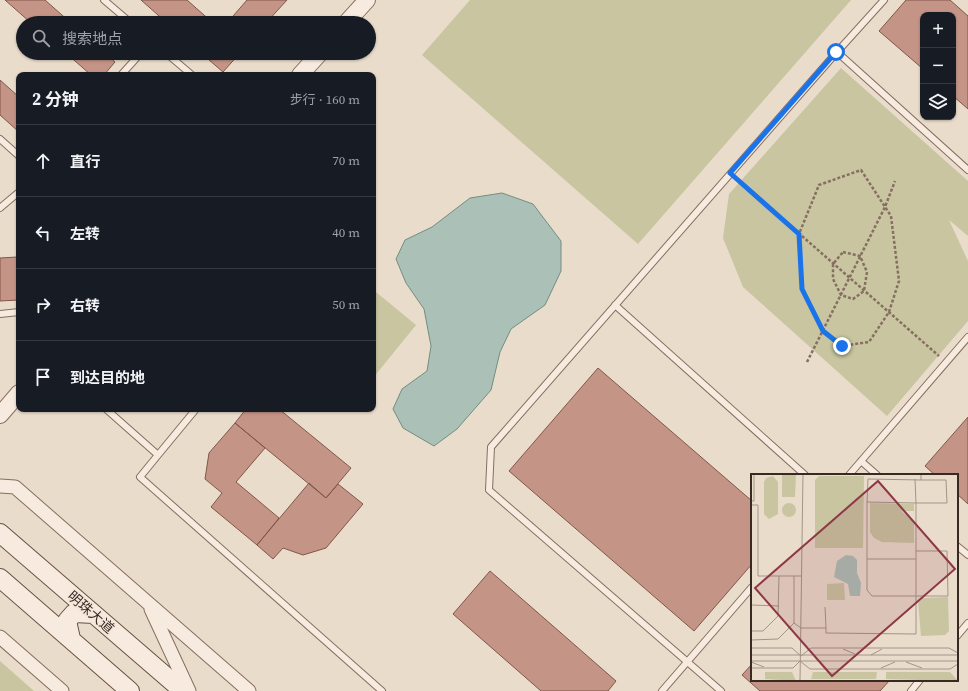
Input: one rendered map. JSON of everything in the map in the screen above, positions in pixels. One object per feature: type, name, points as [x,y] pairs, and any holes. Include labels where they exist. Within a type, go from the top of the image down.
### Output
[{"type":"main road","name":"明珠大道","points":[[0,533],[183,691]]},
{"type":"main road","points":[[0,578],[130,691]]},
{"type":"main road","points":[[71,639],[66,621],[74,613],[94,614]]},
{"type":"street","points":[[352,16],[367,0]]},
{"type":"street","points":[[303,72],[314,60]]},
{"type":"street","points":[[0,415],[16,396]]},
{"type":"street","points":[[0,486],[15,487],[250,691]]},
{"type":"street","points":[[149,604],[188,691]]},
{"type":"street","points":[[0,637],[62,691]]},
{"type":"lane","points":[[104,0],[123,16]]},
{"type":"lane","points":[[721,691],[489,490],[491,447],[836,52],[884,0]]},
{"type":"lane","points":[[836,52],[968,170]]},
{"type":"lane","points":[[125,72],[135,60]]},
{"type":"lane","points":[[174,60],[188,72]]},
{"type":"lane","points":[[0,139],[16,153]]},
{"type":"lane","points":[[0,208],[16,195]]},
{"type":"lane","points":[[615,305],[804,474]]},
{"type":"lane","points":[[0,314],[16,312]]},
{"type":"lane","points":[[850,474],[968,337]]},
{"type":"lane","points":[[109,412],[158,455]]},
{"type":"lane","points":[[194,412],[140,477],[382,691]]},
{"type":"lane","points":[[861,461],[876,474]]},
{"type":"lane","points":[[958,547],[968,555]]},
{"type":"lane","points":[[662,691],[751,588]]},
{"type":"lane","points":[[958,635],[968,623]]},
{"type":"lane","points":[[911,691],[919,681]]},
{"type":"path","points":[[862,170],[891,216],[899,281],[889,312],[869,342],[842,346],[823,331],[802,289],[799,234],[818,185],[862,170]]},
{"type":"path","points":[[730,173],[946,362]]},
{"type":"path","points":[[807,362],[885,207],[895,181]]},
{"type":"path","points":[[843,252],[860,256],[867,272],[864,291],[853,299],[841,295],[833,279],[833,264],[843,252]]},
{"type":"shaded area","points":[[470,0],[851,0],[638,244],[422,55]]},
{"type":"shaded area","points":[[841,68],[968,181],[968,236],[949,220],[968,261],[968,321],[887,416],[743,287],[723,238],[729,194]]},
{"type":"shaded area","points":[[502,193],[533,204],[561,241],[561,271],[545,305],[511,329],[500,352],[491,390],[457,429],[434,446],[403,428],[393,409],[402,389],[427,371],[431,346],[424,309],[406,283],[396,259],[405,240],[432,227],[470,198]]},
{"type":"shaded area","points":[[376,292],[416,325],[376,374]]},
{"type":"shaded area","points":[[0,661],[34,691],[0,691]]},
{"type":"building","points":[[5,0],[45,0],[63,16],[23,16]]},
{"type":"building","points":[[141,0],[187,0],[205,16],[159,16]]},
{"type":"building","points":[[247,0],[287,0],[272,16],[233,16]]},
{"type":"building","points":[[906,0],[950,0],[968,16],[968,109],[956,99],[956,12],[920,12],[920,66],[879,31]]},
{"type":"building","points":[[74,60],[113,60],[115,62],[107,72],[88,72]]},
{"type":"building","points":[[209,60],[234,60],[223,72]]},
{"type":"building","points":[[0,80],[16,94],[16,129],[0,115]]},
{"type":"building","points":[[16,257],[16,300],[0,301],[0,258]]},
{"type":"building","points":[[598,368],[751,500],[751,565],[694,631],[509,471]]},
{"type":"building","points":[[244,412],[283,412],[351,468],[326,498],[235,423]]},
{"type":"building","points":[[968,417],[968,504],[958,495],[958,474],[934,474],[925,466]]},
{"type":"building","points":[[235,423],[265,448],[236,482],[279,518],[257,545],[211,507],[222,493],[205,479],[209,453]]},
{"type":"building","points":[[309,483],[326,498],[338,484],[363,504],[326,548],[303,555],[283,548],[273,559],[257,545]]},
{"type":"building","points":[[490,571],[616,681],[608,691],[541,691],[453,614]]},
{"type":"building","points":[[751,665],[751,681],[889,681],[880,691],[760,691],[742,675]]},
{"type":"route","points":[[836,52],[730,173],[799,234],[802,289],[823,331],[842,346]]}]
